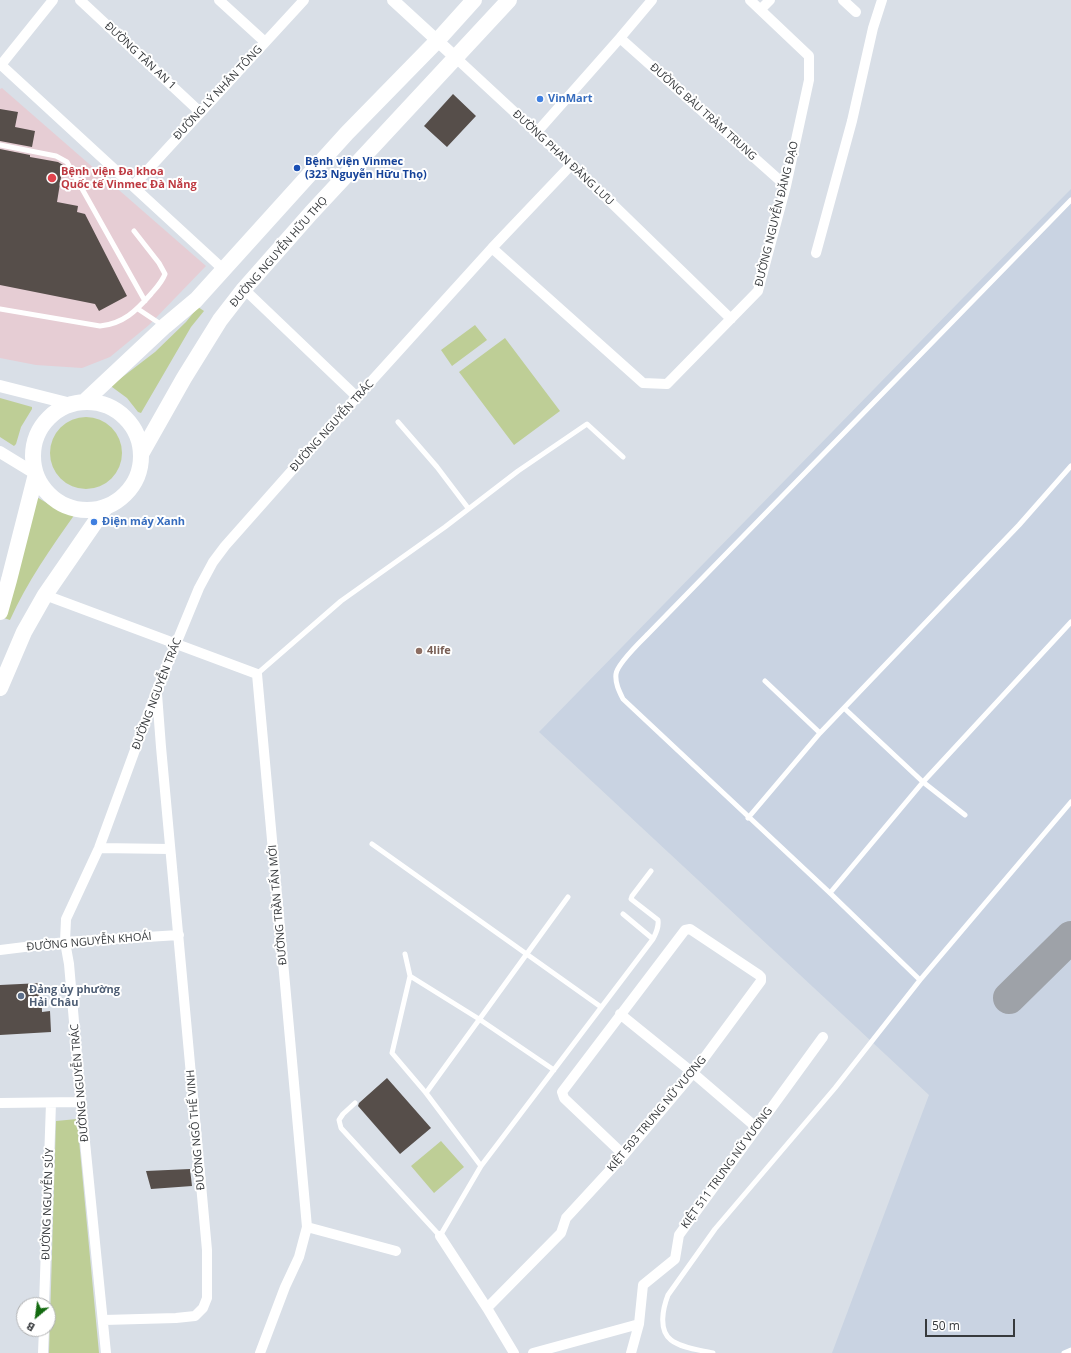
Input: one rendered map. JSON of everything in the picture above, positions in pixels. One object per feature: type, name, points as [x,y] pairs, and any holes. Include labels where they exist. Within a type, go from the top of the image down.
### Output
[{"type":"main road","points":[[78,403],[196,300],[347,133],[437,41],[474,0]]},
{"type":"main road","name":"ĐƯỜNG NGUYỄN HỮU THỌ","points":[[141,454],[184,378],[220,320],[244,289],[455,57],[509,0]]},
{"type":"main road","points":[[78,403],[98,403],[115,409],[128,421],[138,436],[141,454],[140,471],[132,487],[119,500],[105,508],[86,510],[70,507],[55,499],[43,486],[36,474],[33,453],[37,434],[47,419],[62,408],[78,403]]},
{"type":"main road","points":[[0,612],[36,474]]},
{"type":"main road","points":[[0,688],[24,632],[45,595],[105,508]]},
{"type":"street","name":"ĐƯỜNG TÂN AN 1","points":[[80,0],[200,112]]},
{"type":"street","points":[[219,0],[266,42]]},
{"type":"street","name":"ĐƯỜNG LÝ NHÂN TÔNG","points":[[133,186],[304,0]]},
{"type":"street","name":"ĐƯỜNG PHAN ĐĂNG LƯU","points":[[393,0],[571,165],[731,319]]},
{"type":"street","points":[[536,132],[652,0]]},
{"type":"street","name":"ĐƯỜNG NGUYỄN ĐĂNG ĐẠO","points":[[492,248],[643,383],[667,384],[758,291],[786,186],[809,80],[809,56],[750,0]]},
{"type":"street","points":[[761,9],[770,0]]},
{"type":"street","points":[[843,0],[856,12]]},
{"type":"street","points":[[816,253],[852,121],[873,28],[882,0]]},
{"type":"street","points":[[48,2],[0,65],[224,270]]},
{"type":"street","name":"ĐƯỜNG BÀU TRÀM TRUNG","points":[[620,38],[786,186]]},
{"type":"street","name":"ĐƯỜNG NGUYỄN TRÁC","points":[[106,1353],[104,1320],[66,942],[66,919],[99,848],[175,644],[199,588],[217,557],[225,546],[357,397],[492,248],[571,165]]},
{"type":"street","points":[[244,289],[357,397]]},
{"type":"street","points":[[0,386],[78,403]]},
{"type":"street","points":[[0,452],[36,474]]},
{"type":"street","points":[[45,595],[256,674]]},
{"type":"street","name":"ĐƯỜNG TRẦN TẤN MỚI","points":[[256,674],[307,1227],[299,1257],[285,1287],[260,1353]]},
{"type":"street","name":"ĐƯỜNG NGÔ THẾ VINH","points":[[104,1320],[195,1316],[203,1308],[207,1298],[207,1250],[157,690]]},
{"type":"street","points":[[99,848],[170,849]]},
{"type":"street","name":"KIỆT 503 TRƯNG NỮ VƯƠNG","points":[[487,1308],[561,1233],[566,1218],[624,1154],[693,1073],[761,981],[761,977],[690,929],[685,930],[620,1014]]},
{"type":"street","name":"ĐƯỜNG NGUYỄN KHOÁI","points":[[0,950],[66,942],[178,934]]},
{"type":"street","points":[[624,1154],[564,1098],[562,1092],[620,1014],[693,1073],[757,1128]]},
{"type":"street","name":"KIỆT 511 TRƯNG NỮ VƯƠNG","points":[[631,1353],[639,1324],[643,1285],[675,1258],[679,1235],[822,1037]]},
{"type":"street","points":[[0,1103],[81,1102]]},
{"type":"street","name":"ĐƯỜNG NGUYỄN SÚY","points":[[44,1297],[51,1103]]},
{"type":"street","points":[[307,1227],[396,1251]]},
{"type":"street","points":[[440,1236],[487,1308],[514,1353]]},
{"type":"street","points":[[534,1353],[639,1324]]},
{"type":"street","points":[[43,1353],[44,1337]]},
{"type":"lane","points":[[0,145],[56,156],[67,162],[146,301]]},
{"type":"lane","points":[[920,980],[830,893],[622,699],[616,673],[624,659],[648,634],[1071,200]]},
{"type":"lane","points":[[0,309],[100,326],[111,325],[121,321],[138,309],[146,301],[162,281],[165,274],[159,263],[134,231]]},
{"type":"lane","points":[[138,309],[165,326]]},
{"type":"lane","points":[[398,422],[437,467],[468,508]]},
{"type":"lane","points":[[256,674],[341,601],[445,527],[518,471],[587,424],[623,457]]},
{"type":"lane","points":[[748,818],[820,733],[1019,525],[1071,466]]},
{"type":"lane","points":[[830,893],[923,782],[1071,622]]},
{"type":"lane","points":[[765,681],[820,733]]},
{"type":"lane","points":[[844,708],[923,782],[965,815]]},
{"type":"lane","points":[[713,1353],[681,1345],[670,1339],[665,1332],[662,1322],[664,1305],[668,1295],[715,1230],[835,1088],[920,980],[1071,802]]},
{"type":"lane","points":[[372,844],[601,1006]]},
{"type":"lane","points":[[355,1103],[343,1114],[340,1120],[341,1128],[440,1236],[482,1166],[601,1006],[653,939],[658,929],[658,920],[631,899],[651,871]]},
{"type":"lane","points":[[426,1093],[568,896]]},
{"type":"lane","points":[[624,914],[653,939]]},
{"type":"lane","points":[[405,954],[410,976],[392,1053],[426,1093],[482,1166]]},
{"type":"lane","points":[[410,976],[479,1019],[554,1070]]},
{"type":"lane","points":[[1064,1353],[1071,1350]]},
{"type":"shaded area","name":"Bệnh viện Đa khoa Quốc tế Vinmec Đà Nẵng","points":[[2,88],[206,266],[149,325],[110,357],[82,368],[36,365],[0,358],[0,89]]},
{"type":"shaded area","points":[[1071,189],[1071,1353],[832,1353],[929,1095],[539,732]]},
{"type":"green space","points":[[198,307],[204,311],[191,327],[141,413],[138,412],[127,398],[112,387],[112,385],[155,352],[186,322]]},
{"type":"green space","points":[[475,325],[487,340],[452,366],[441,350]]},
{"type":"green space","points":[[505,338],[560,411],[514,445],[459,372]]},
{"type":"green space","points":[[0,398],[32,407],[21,427],[14,446],[0,437]]},
{"type":"green space","points":[[86,417],[106,423],[116,433],[122,453],[116,473],[106,483],[86,489],[66,483],[56,473],[50,453],[56,433],[66,423]]},
{"type":"green space","points":[[35,496],[57,509],[75,514],[48,552],[10,620],[4,618]]},
{"type":"green space","points":[[77,1119],[99,1353],[49,1353],[49,1337],[56,1337],[56,1297],[51,1297],[56,1121]]},
{"type":"green space","points":[[441,1141],[464,1167],[434,1193],[411,1166]]},
{"type":"building","points":[[453,94],[476,116],[447,147],[424,126]]},
{"type":"building","points":[[0,109],[18,112],[15,127],[35,131],[32,147],[0,141]]},
{"type":"building","points":[[0,149],[30,155],[30,157],[58,162],[63,165],[57,202],[78,206],[77,212],[85,214],[127,296],[99,311],[95,304],[0,285]]},
{"type":"building","points":[[41,983],[42,1012],[50,1011],[51,1032],[0,1035],[0,985]]},
{"type":"building","points":[[387,1078],[431,1128],[400,1154],[358,1106],[359,1103]]},
{"type":"building","points":[[190,1169],[192,1186],[151,1189],[146,1171]]},
{"type":"taxiway","points":[[1009,998],[1071,937]]},
{"type":"place","name":"VinMart","points":[[540,99]]},
{"type":"place","name":"Bệnh viện Vinmec (323 Nguyễn Hữu Thọ)","points":[[297,168]]},
{"type":"place","name":"Bệnh viện Đa khoa Quốc tế Vinmec Đà Nẵng","points":[[52,178]]},
{"type":"place","name":"Điện máy Xanh","points":[[94,522]]},
{"type":"place","name":"4life","points":[[419,651]]},
{"type":"place","name":"Đảng ủy phường Hải Châu","points":[[21,996]]}]
